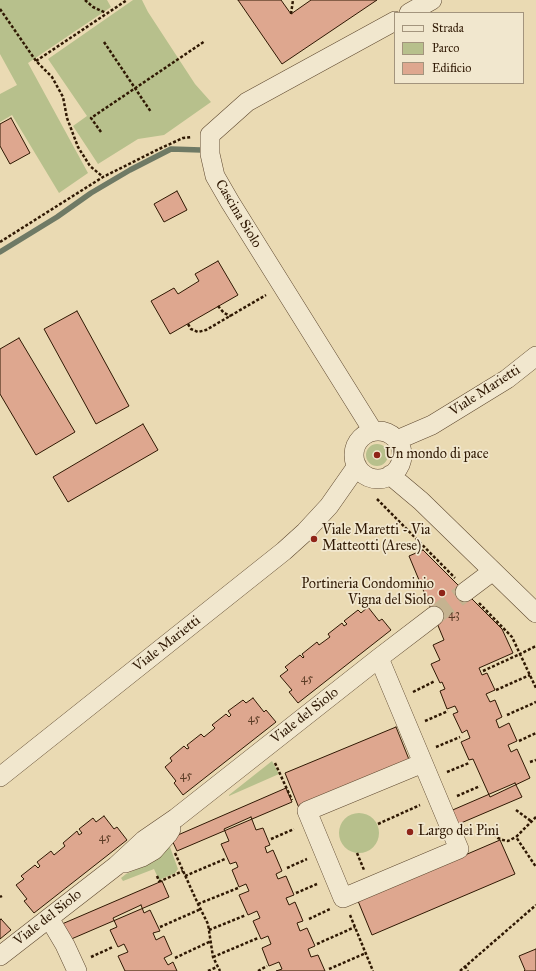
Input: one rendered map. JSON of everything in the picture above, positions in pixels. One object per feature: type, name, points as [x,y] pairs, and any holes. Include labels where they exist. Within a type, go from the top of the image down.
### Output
[{"type":"street","points":[[411,12],[432,0]]},
{"type":"street","points":[[210,135],[247,102],[394,22]]},
{"type":"street","name":"Cascina Siolo","points":[[210,135],[210,154],[215,176],[373,431]]},
{"type":"street","name":"Viale Marietti","points":[[397,458],[432,425],[507,380],[536,356]]},
{"type":"street","points":[[397,458],[379,478],[362,471],[354,454],[360,440],[365,435],[373,431],[386,432],[392,435],[397,458],[421,501],[536,613]]},
{"type":"street","name":"Viale Marietti","points":[[0,777],[284,551],[305,532],[362,471]]},
{"type":"street","points":[[465,592],[493,571]]},
{"type":"street","name":"Viale del Siolo","points":[[0,956],[116,866],[142,857],[154,850],[168,834],[176,818],[434,616]]},
{"type":"street","points":[[379,658],[439,800],[459,849],[344,900],[309,817],[424,765]]},
{"type":"street","points":[[49,918],[75,967]]},
{"type":"path","points":[[85,0],[93,7],[106,13]]},
{"type":"path","points":[[36,60],[127,0]]},
{"type":"path","points":[[291,14],[293,0]]},
{"type":"path","points":[[0,9],[36,60],[52,77],[63,97],[67,118],[78,147],[90,166],[104,177]]},
{"type":"path","points":[[101,132],[91,118],[205,41]]},
{"type":"path","points":[[104,42],[151,112]]},
{"type":"path","points":[[0,242],[104,177],[158,149],[183,138],[210,135]]},
{"type":"path","points":[[188,324],[192,329],[198,332],[206,330],[258,301],[281,284]]},
{"type":"path","points":[[218,306],[224,313],[232,316]]},
{"type":"path","points":[[483,671],[520,654],[536,688]]},
{"type":"path","points":[[496,690],[530,675]]},
{"type":"path","points":[[396,699],[435,681]]},
{"type":"path","points":[[507,715],[536,702]]},
{"type":"path","points":[[408,728],[448,711]]},
{"type":"path","points":[[519,741],[536,733]]},
{"type":"path","points":[[424,765],[460,737]]},
{"type":"path","points":[[271,839],[309,817],[296,809],[272,758]]},
{"type":"path","points":[[530,762],[536,760]]},
{"type":"path","points":[[424,765],[469,763]]},
{"type":"path","points":[[378,824],[480,786]]},
{"type":"path","points":[[516,810],[531,821]]},
{"type":"path","points":[[482,825],[498,838],[508,841],[516,837],[536,817]]},
{"type":"path","points":[[516,837],[536,867]]},
{"type":"path","points":[[175,852],[205,918],[209,930],[213,957],[220,971]]},
{"type":"path","points":[[185,876],[225,859]]},
{"type":"path","points":[[157,876],[158,881],[160,881],[183,871]]},
{"type":"path","points":[[296,893],[334,876]]},
{"type":"path","points":[[198,904],[238,888]]},
{"type":"path","points":[[308,920],[344,900],[373,971]]},
{"type":"path","points":[[460,971],[536,905]]},
{"type":"path","points":[[160,927],[201,909]]},
{"type":"path","points":[[209,930],[246,915]]},
{"type":"path","points":[[317,944],[355,927]]},
{"type":"path","points":[[213,957],[258,938]]},
{"type":"path","points":[[175,958],[211,941]]},
{"type":"path","points":[[75,967],[113,947]]},
{"type":"path","points":[[329,969],[366,953]]},
{"type":"path","points":[[258,971],[267,966]]},
{"type":"path","points":[[466,966],[468,971]]},
{"type":"path","points":[[208,971],[217,967]]},
{"type":"green space","points":[[0,0],[107,0],[111,7],[28,63],[88,173],[59,193],[12,115],[0,122],[0,94],[17,85],[0,54]]},
{"type":"green space","points":[[133,0],[142,0],[148,12],[195,84],[211,102],[164,135],[138,139],[98,164],[73,126],[87,116],[48,59]]},
{"type":"green space","points":[[377,444],[381,445],[387,451],[387,459],[381,465],[377,466],[373,465],[367,459],[366,455],[367,451],[373,445]]},
{"type":"green space","points":[[272,761],[279,774],[229,796],[229,795]]},
{"type":"green space","points":[[363,813],[370,816],[376,822],[379,833],[378,841],[370,850],[363,853],[355,853],[348,850],[340,841],[339,829],[342,822],[351,814]]},
{"type":"green space","points":[[168,846],[170,847],[178,869],[175,873],[159,880],[154,869],[123,881],[121,878],[126,874],[153,862]]},
{"type":"building","points":[[238,0],[281,0],[291,14],[311,0],[377,0],[282,64]]},
{"type":"building","points":[[11,118],[30,153],[10,164],[0,146],[0,124]]},
{"type":"building","points":[[177,191],[187,210],[164,222],[154,204]]},
{"type":"building","points":[[218,261],[238,295],[170,334],[151,301],[174,288],[178,294],[199,281],[195,274]]},
{"type":"building","points":[[77,311],[129,406],[96,424],[44,329]]},
{"type":"building","points":[[19,338],[75,432],[36,455],[0,394],[0,349]]},
{"type":"building","points":[[143,424],[158,450],[68,502],[53,477]]},
{"type":"building","points":[[423,550],[502,629],[513,653],[479,668],[482,675],[487,673],[495,690],[486,694],[490,702],[495,700],[502,717],[496,720],[499,728],[509,723],[517,741],[508,745],[511,752],[517,749],[530,778],[490,797],[473,759],[469,760],[461,742],[470,738],[467,730],[462,733],[453,714],[458,712],[455,706],[447,709],[440,691],[445,689],[442,682],[440,683],[431,664],[440,660],[433,645],[444,640],[409,556]]},
{"type":"building","points":[[368,607],[379,621],[382,619],[391,630],[298,703],[289,692],[292,690],[280,676],[288,670],[285,667],[300,655],[303,658],[304,657],[302,654],[317,642],[319,645],[330,637],[328,634],[342,623],[344,626],[347,624],[344,621],[358,610],[361,613]]},
{"type":"building","points":[[253,698],[264,712],[266,710],[276,722],[183,795],[174,783],[176,781],[165,767],[172,761],[170,758],[184,746],[187,749],[189,748],[187,745],[201,734],[204,737],[215,728],[212,725],[226,714],[229,717],[231,715],[228,711],[243,700],[246,703]]},
{"type":"building","points":[[396,727],[410,762],[299,808],[285,773]]},
{"type":"building","points":[[515,783],[522,797],[454,826],[448,812]]},
{"type":"building","points":[[286,788],[292,802],[177,851],[171,838]]},
{"type":"building","points":[[104,816],[114,829],[117,827],[127,840],[34,913],[24,901],[27,899],[16,885],[24,879],[21,876],[35,865],[38,868],[40,866],[37,862],[51,851],[54,855],[65,846],[63,843],[77,831],[79,835],[82,833],[79,829],[93,818],[96,822]]},
{"type":"building","points":[[251,817],[256,830],[263,828],[270,845],[265,847],[267,853],[273,850],[282,871],[276,874],[278,879],[286,876],[294,895],[286,898],[289,905],[295,902],[303,921],[297,923],[300,931],[307,928],[315,946],[308,949],[311,957],[318,955],[325,971],[276,971],[282,969],[279,962],[269,966],[262,948],[271,944],[268,936],[261,939],[253,921],[260,918],[257,911],[248,915],[239,895],[249,891],[246,884],[239,887],[232,870],[238,867],[236,862],[230,864],[221,844],[229,841],[224,829]]},
{"type":"building","points":[[500,840],[515,874],[372,935],[358,901]]},
{"type":"building","points":[[162,881],[169,897],[69,940],[62,924]]},
{"type":"building","points":[[141,905],[144,913],[150,910],[160,931],[153,933],[156,940],[164,936],[172,954],[164,958],[168,965],[173,962],[177,971],[125,971],[118,956],[128,952],[124,944],[118,947],[110,930],[117,927],[113,918]]},
{"type":"building","points":[[1,919],[11,930],[0,939],[0,920]]},
{"type":"building","points":[[536,949],[536,971],[524,971],[525,970],[519,956]]},
{"type":"waterway","points":[[0,252],[57,217],[91,193],[130,170],[171,149],[201,150]]},
{"type":"tunnel","points":[[434,616],[465,592]]},
{"type":"place","name":"Un mondo di pace","points":[[377,455]]},
{"type":"place","name":"Viale Maretti - Via Matteotti (Arese)","points":[[314,539]]},
{"type":"place","name":"Portineria Condominio Vigna del Siolo","points":[[442,593]]},
{"type":"place","name":"Largo dei Pini","points":[[410,832]]}]
